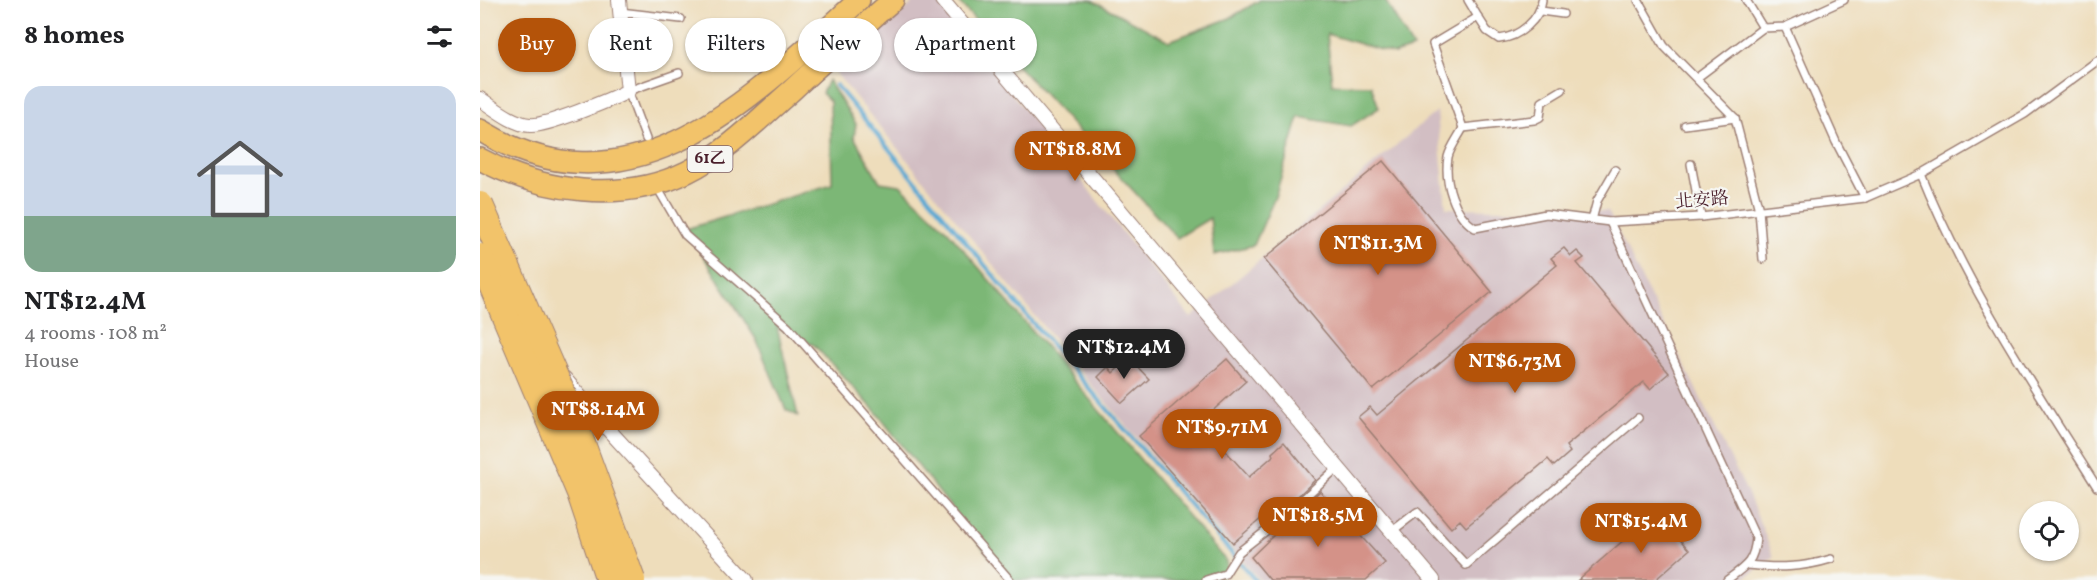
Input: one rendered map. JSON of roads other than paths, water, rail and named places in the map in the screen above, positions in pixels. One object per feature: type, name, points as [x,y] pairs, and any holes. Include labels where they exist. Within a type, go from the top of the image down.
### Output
[{"type":"highway","points":[[480,205],[570,411],[632,580]]},
{"type":"highway","points":[[480,257],[580,493],[609,580]]},
{"type":"main road","name":"61乙","points":[[873,18],[893,0]]},
{"type":"main road","name":"61乙","points":[[480,130],[520,149],[549,158],[601,161],[637,156],[674,144],[704,130],[737,107],[855,1]]},
{"type":"main road","name":"61乙","points":[[480,159],[530,180],[553,186],[620,190],[659,183],[686,173],[713,157],[755,124],[813,72]]},
{"type":"street","points":[[942,0],[1433,580]]},
{"type":"street","points":[[480,99],[515,120],[530,125],[597,105],[628,91],[620,6]]},
{"type":"street","points":[[480,278],[606,427],[746,580]]},
{"type":"lane","points":[[1468,0],[1487,31],[1499,39],[1517,35],[1541,11],[1542,0]]},
{"type":"lane","points":[[1638,0],[1664,46],[1698,77],[1735,118],[1759,210],[1763,259]]},
{"type":"lane","points":[[1746,0],[1763,28]]},
{"type":"lane","points":[[1698,77],[1763,28],[1785,27],[1844,0]]},
{"type":"lane","points":[[855,1],[868,18]]},
{"type":"lane","points":[[620,6],[681,19]]},
{"type":"lane","points":[[1541,11],[1563,14]]},
{"type":"lane","points":[[1478,17],[1433,44],[1463,128],[1534,120],[1540,117],[1542,102],[1562,90]]},
{"type":"lane","points":[[1785,27],[1836,142],[1865,198]]},
{"type":"lane","name":"北安路","points":[[1463,128],[1448,156],[1452,199],[1465,222],[1475,228],[1546,214],[1610,222],[1701,217],[1865,198],[1921,174],[2025,114],[2097,61]]},
{"type":"lane","points":[[646,139],[628,91],[679,73]]},
{"type":"lane","points":[[1685,125],[1735,118]]},
{"type":"lane","points":[[1691,164],[1701,217]]},
{"type":"lane","points":[[1592,220],[1596,201],[1615,170]]},
{"type":"lane","points":[[1921,174],[1941,224],[1985,308],[2097,487]]},
{"type":"lane","points":[[661,194],[685,235],[788,326],[1011,580]]},
{"type":"lane","points":[[1610,222],[1756,538],[1755,555],[1747,565],[1727,580]]},
{"type":"lane","points":[[1391,532],[1417,512],[1466,565],[1638,418]]},
{"type":"lane","points":[[1206,580],[1226,577],[1239,552],[1281,519],[1337,468]]},
{"type":"lane","points":[[1747,565],[1780,568],[1810,565],[1831,559]]},
{"type":"waterway","points":[[836,85],[1037,328],[1255,580]]}]
